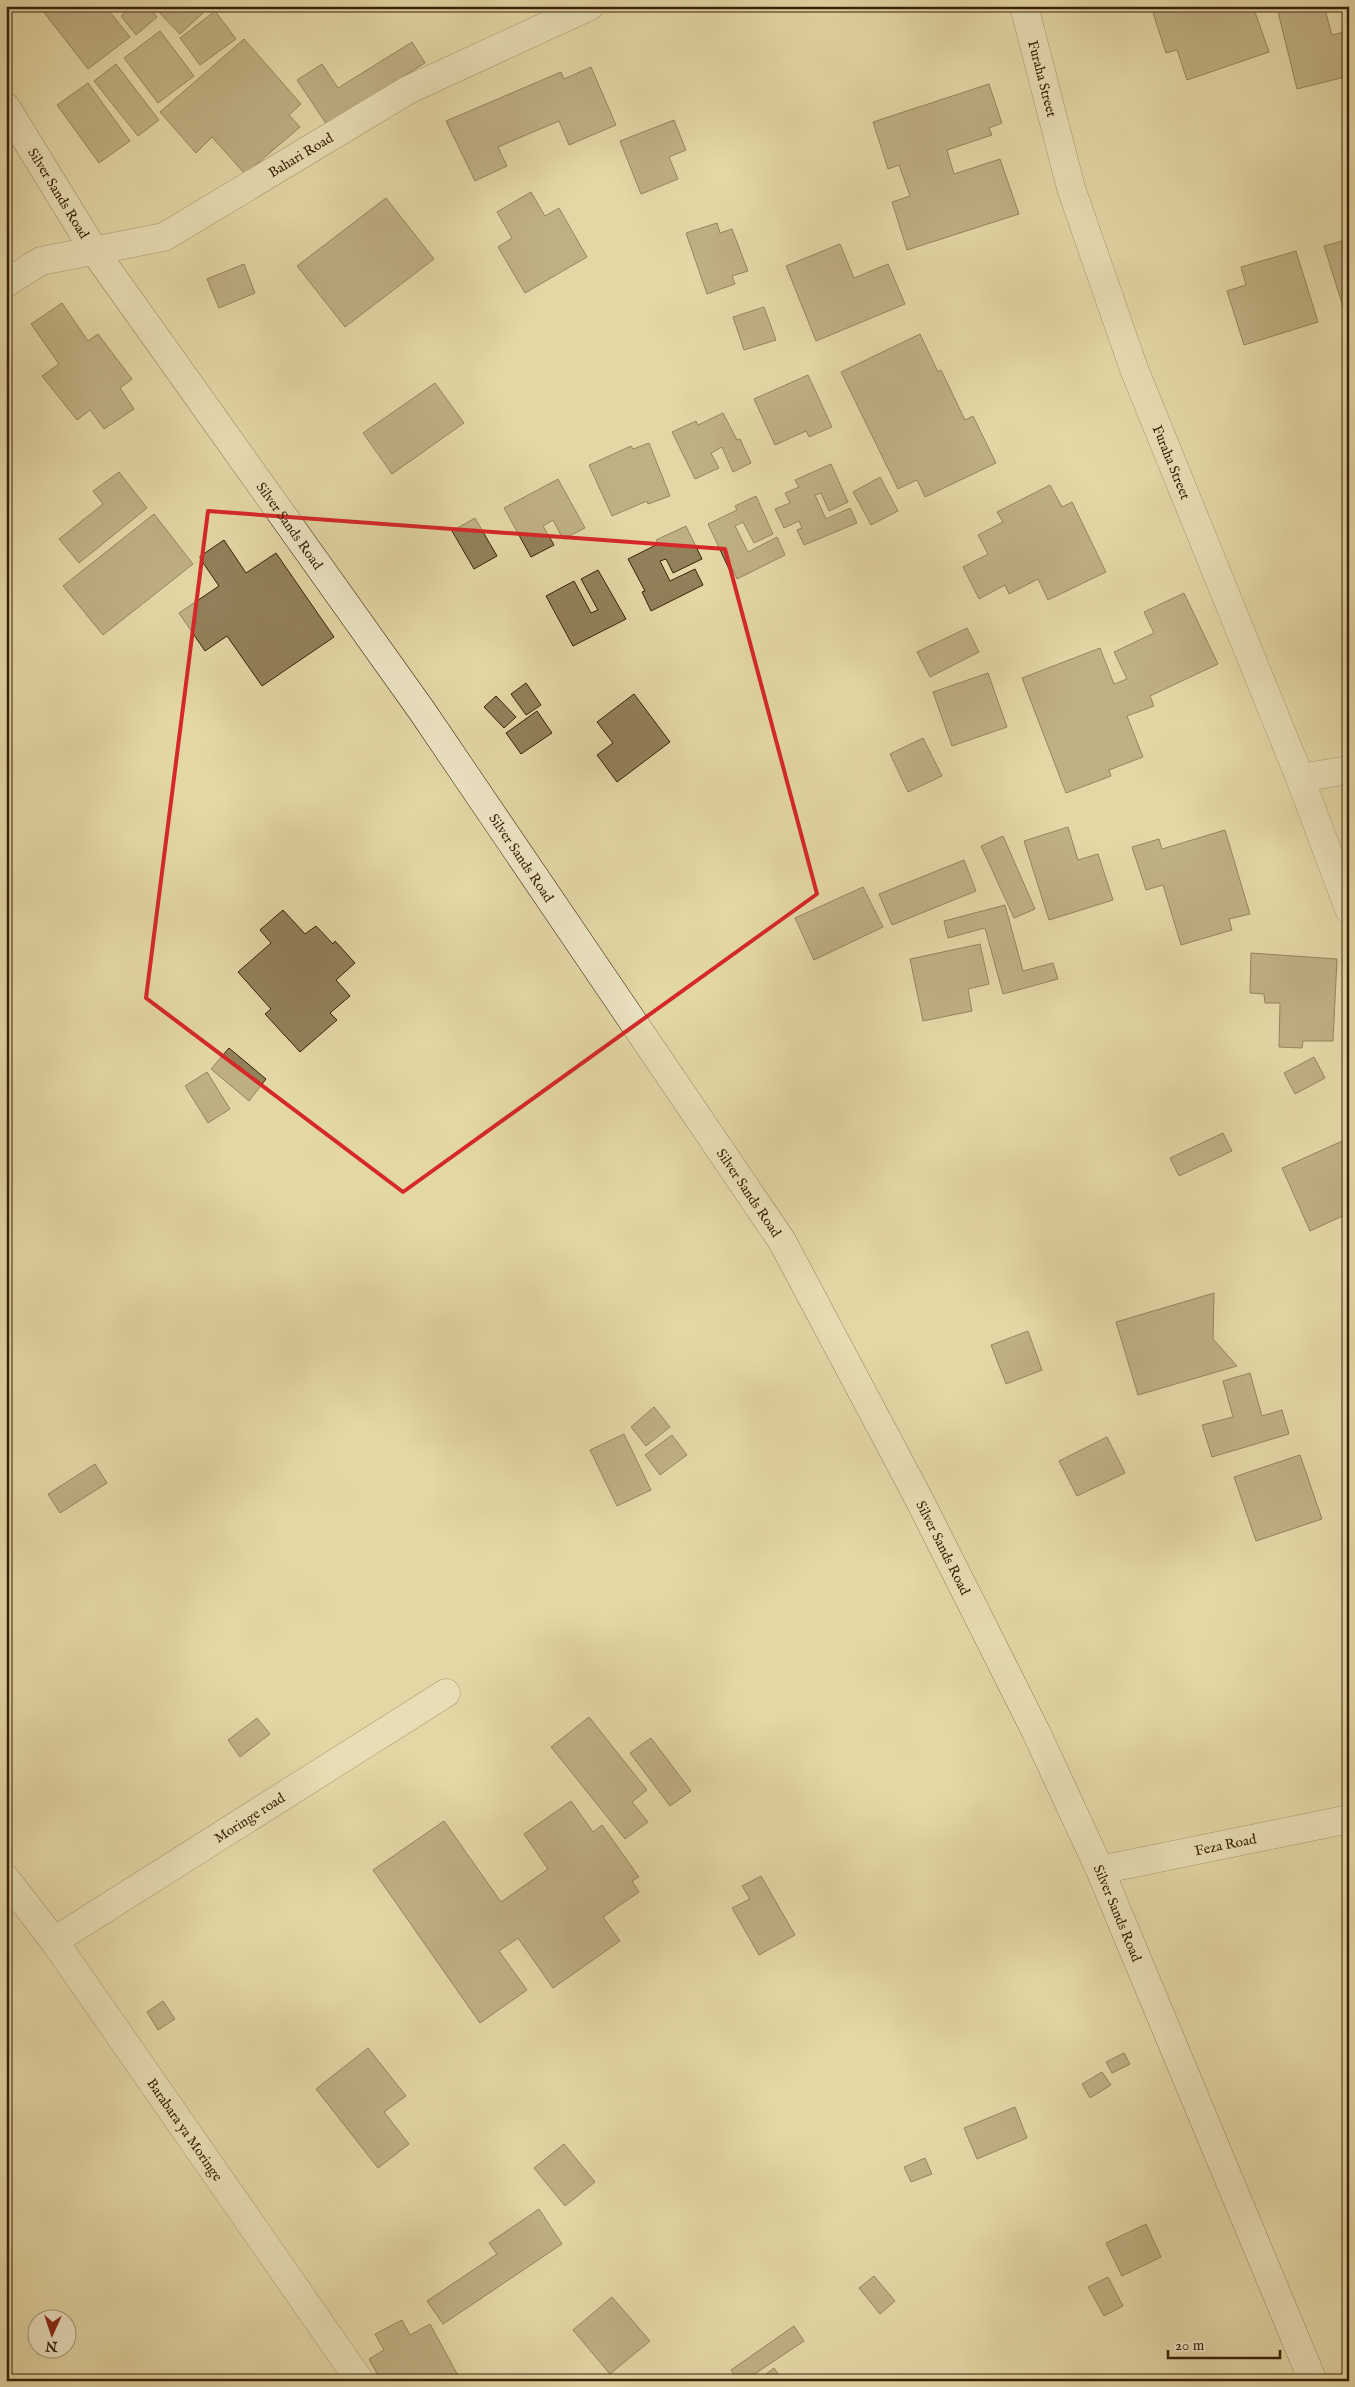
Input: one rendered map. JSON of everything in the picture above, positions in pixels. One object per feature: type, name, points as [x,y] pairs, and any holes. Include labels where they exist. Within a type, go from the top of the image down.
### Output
[{"type":"street","name":"Bahari Road","points":[[6,283],[41,261],[95,252],[164,237],[408,90],[590,6]]},
{"type":"street","name":"Furaha Street","points":[[1024,6],[1071,188],[1134,369],[1300,778],[1349,909]]},
{"type":"street","name":"Silver Sands Road","points":[[6,107],[95,252],[422,712],[782,1241],[924,1510],[1036,1732],[1100,1870],[1313,2381]]},
{"type":"street","points":[[1300,778],[1349,770]]},
{"type":"street","name":"Moringe road","points":[[54,1941],[446,1694]]},
{"type":"street","name":"Feza Road","points":[[1100,1870],[1349,1819]]},
{"type":"street","name":"Barabara ya Moringe","points":[[6,1879],[54,1941],[360,2381]]},
{"type":"highlighted area","points":[[208,511],[725,549],[817,894],[403,1192],[146,998]]},
{"type":"building","points":[[39,6],[105,6],[130,37],[88,69]]},
{"type":"building","points":[[133,6],[148,6],[157,17],[136,35],[121,16]]},
{"type":"building","points":[[153,6],[196,6],[203,13],[180,34]]},
{"type":"building","points":[[1160,6],[1262,6],[1254,9],[1269,52],[1187,80],[1177,50],[1166,53],[1153,13],[1161,10]]},
{"type":"building","points":[[1301,6],[1324,6],[1332,35],[1349,31],[1349,76],[1297,89],[1278,12]]},
{"type":"building","points":[[215,11],[236,39],[200,65],[180,38]]},
{"type":"building","points":[[160,31],[194,76],[158,103],[124,58]]},
{"type":"building","points":[[244,39],[301,104],[289,115],[300,127],[245,174],[212,137],[196,153],[160,112]]},
{"type":"building","points":[[412,42],[425,63],[327,125],[297,80],[322,64],[338,88]]},
{"type":"building","points":[[116,64],[159,120],[138,136],[94,81]]},
{"type":"building","points":[[591,67],[616,125],[569,145],[559,121],[498,147],[507,166],[475,181],[446,121],[561,72],[564,79]]},
{"type":"building","points":[[88,83],[130,141],[99,163],[57,105]]},
{"type":"building","points":[[989,84],[1002,123],[989,128],[992,135],[947,150],[954,174],[1000,159],[1019,214],[907,250],[892,202],[910,196],[899,165],[888,169],[873,122]]},
{"type":"building","points":[[674,120],[686,150],[669,157],[678,179],[641,194],[620,141]]},
{"type":"building","points":[[531,192],[545,216],[559,208],[587,257],[525,293],[498,247],[512,238],[497,212]]},
{"type":"building","points":[[386,198],[434,259],[345,327],[297,266]]},
{"type":"building","points":[[717,223],[720,233],[732,229],[748,271],[732,276],[735,284],[707,294],[686,233]]},
{"type":"building","points":[[1349,239],[1349,318],[1347,319],[1324,246]]},
{"type":"building","points":[[840,244],[854,278],[888,264],[905,304],[816,341],[786,266]]},
{"type":"building","points":[[1296,251],[1318,322],[1244,345],[1227,291],[1246,285],[1241,267]]},
{"type":"building","points":[[244,264],[255,293],[219,308],[207,279]]},
{"type":"building","points":[[62,303],[88,341],[98,334],[132,379],[120,388],[134,409],[104,429],[90,410],[77,420],[42,376],[59,364],[31,324]]},
{"type":"building","points":[[764,307],[776,340],[744,350],[733,317]]},
{"type":"building","points":[[920,334],[938,372],[941,370],[965,420],[973,416],[996,463],[925,497],[917,480],[898,489],[841,372]]},
{"type":"building","points":[[808,375],[832,427],[809,437],[806,431],[775,445],[754,399]]},
{"type":"building","points":[[435,383],[464,423],[392,474],[363,433]]},
{"type":"building","points":[[723,413],[737,440],[740,439],[751,463],[733,472],[722,447],[711,453],[719,468],[695,479],[672,432],[696,421],[698,425]]},
{"type":"building","points":[[649,443],[670,496],[648,504],[647,501],[612,516],[589,465],[631,446],[633,449]]},
{"type":"building","points":[[831,464],[848,502],[829,511],[821,493],[815,495],[826,519],[850,508],[857,523],[804,545],[797,530],[802,528],[799,521],[784,528],[775,509],[790,503],[785,493],[799,487],[795,480]]},
{"type":"building","points":[[119,472],[147,508],[79,563],[59,539],[103,504],[93,491]]},
{"type":"building","points":[[880,477],[898,511],[871,525],[853,492]]},
{"type":"building","points":[[558,479],[585,528],[563,539],[553,520],[543,526],[554,545],[531,557],[504,508]]},
{"type":"building","points":[[1050,485],[1062,507],[1072,502],[1106,572],[1048,600],[1038,579],[1009,594],[1005,585],[979,599],[963,567],[988,554],[978,535],[1003,522],[997,512]]},
{"type":"building","points":[[756,496],[773,534],[754,543],[743,522],[735,526],[748,552],[777,537],[785,555],[737,579],[732,568],[729,569],[708,524],[737,510],[735,506]]},
{"type":"building","points":[[154,514],[193,564],[103,635],[63,586]]},
{"type":"building","points":[[475,518],[497,556],[474,569],[452,531]]},
{"type":"building","points":[[686,526],[702,559],[673,573],[666,559],[660,561],[670,581],[695,569],[703,585],[651,611],[642,592],[645,591],[628,559],[658,544],[656,540]]},
{"type":"building","points":[[224,540],[246,573],[276,553],[334,637],[262,686],[227,636],[205,651],[179,613],[219,586],[199,557]]},
{"type":"building","points":[[598,570],[626,619],[573,646],[546,596],[574,581],[591,613],[598,610],[581,579]]},
{"type":"building","points":[[1184,593],[1218,664],[1150,696],[1154,706],[1127,716],[1143,757],[1109,770],[1111,776],[1066,793],[1022,678],[1100,648],[1114,684],[1127,679],[1114,652],[1154,633],[1144,612]]},
{"type":"building","points":[[967,628],[979,652],[930,677],[917,652]]},
{"type":"building","points":[[988,673],[1007,727],[952,746],[933,692]]},
{"type":"building","points":[[526,683],[541,705],[526,715],[511,694]]},
{"type":"building","points":[[634,694],[670,742],[617,782],[597,755],[613,743],[597,722]]},
{"type":"building","points":[[496,696],[516,717],[504,728],[484,707]]},
{"type":"building","points":[[537,711],[552,733],[521,754],[506,733]]},
{"type":"building","points":[[923,738],[942,776],[908,792],[890,754]]},
{"type":"building","points":[[1068,827],[1078,860],[1098,854],[1113,900],[1049,920],[1024,841]]},
{"type":"building","points":[[1225,830],[1250,914],[1229,919],[1232,930],[1181,945],[1163,885],[1146,890],[1132,847],[1159,839],[1162,849]]},
{"type":"building","points":[[1003,836],[1035,909],[1014,918],[981,846]]},
{"type":"building","points":[[964,860],[976,891],[892,925],[879,894]]},
{"type":"building","points":[[863,887],[883,927],[814,960],[795,918]]},
{"type":"building","points":[[1005,905],[1023,971],[1053,963],[1058,979],[1003,994],[985,928],[948,938],[944,921]]},
{"type":"building","points":[[283,910],[305,934],[316,926],[333,944],[335,941],[355,963],[336,980],[350,996],[330,1013],[337,1020],[300,1052],[265,1014],[271,1009],[238,972],[271,943],[260,930]]},
{"type":"building","points":[[980,944],[989,984],[968,989],[972,1011],[923,1021],[910,959]]},
{"type":"building","points":[[1251,953],[1337,959],[1333,1041],[1303,1041],[1302,1048],[1279,1047],[1280,1003],[1265,1003],[1264,994],[1250,993]]},
{"type":"building","points":[[229,1048],[266,1079],[249,1101],[211,1069]]},
{"type":"building","points":[[1314,1057],[1325,1078],[1295,1094],[1284,1073]]},
{"type":"building","points":[[207,1072],[230,1109],[208,1123],[185,1086]]},
{"type":"building","points":[[1223,1133],[1232,1151],[1179,1176],[1170,1158]]},
{"type":"building","points":[[1349,1138],[1349,1213],[1310,1231],[1282,1168]]},
{"type":"building","points":[[1214,1293],[1213,1339],[1237,1366],[1138,1395],[1116,1322]]},
{"type":"building","points":[[1028,1331],[1042,1370],[1006,1384],[991,1345]]},
{"type":"building","points":[[1250,1373],[1262,1416],[1282,1410],[1289,1434],[1212,1457],[1202,1425],[1233,1417],[1223,1381]]},
{"type":"building","points":[[654,1407],[670,1427],[646,1446],[631,1427]]},
{"type":"building","points":[[624,1434],[651,1490],[617,1506],[590,1450]]},
{"type":"building","points":[[672,1435],[687,1455],[660,1475],[645,1455]]},
{"type":"building","points":[[1107,1437],[1125,1473],[1077,1496],[1059,1461]]},
{"type":"building","points":[[1300,1455],[1322,1519],[1256,1541],[1234,1477]]},
{"type":"building","points":[[95,1464],[107,1483],[60,1513],[48,1494]]},
{"type":"building","points":[[589,1717],[647,1790],[632,1802],[648,1822],[625,1839],[551,1747]]},
{"type":"building","points":[[257,1718],[270,1734],[240,1757],[228,1740]]},
{"type":"building","points":[[651,1738],[691,1791],[670,1806],[630,1753]]},
{"type":"building","points":[[571,1801],[593,1832],[602,1825],[639,1877],[632,1881],[639,1892],[603,1917],[620,1941],[553,1988],[518,1938],[499,1951],[527,1990],[480,2023],[373,1870],[444,1821],[501,1902],[548,1869],[524,1834]]},
{"type":"building","points":[[761,1876],[795,1935],[759,1955],[732,1908],[750,1899],[742,1886]]},
{"type":"building","points":[[163,2001],[175,2019],[158,2030],[147,2012]]},
{"type":"building","points":[[368,2048],[406,2096],[384,2112],[409,2144],[378,2168],[316,2089]]},
{"type":"building","points":[[1124,2053],[1130,2064],[1112,2073],[1106,2062]]},
{"type":"building","points":[[1102,2072],[1111,2085],[1090,2098],[1082,2084]]},
{"type":"building","points":[[1015,2107],[1027,2138],[977,2159],[964,2128]]},
{"type":"building","points":[[564,2144],[595,2182],[565,2206],[534,2168]]},
{"type":"building","points":[[925,2158],[932,2174],[911,2182],[904,2167]]},
{"type":"building","points":[[539,2209],[562,2244],[443,2324],[427,2301],[497,2254],[489,2243]]},
{"type":"building","points":[[1146,2224],[1161,2257],[1122,2276],[1106,2243]]},
{"type":"building","points":[[874,2276],[895,2301],[880,2314],[859,2288]]},
{"type":"building","points":[[1108,2277],[1123,2306],[1104,2316],[1088,2287]]},
{"type":"building","points":[[612,2297],[650,2341],[610,2374],[573,2330]]},
{"type":"building","points":[[402,2320],[410,2335],[430,2324],[461,2381],[398,2381],[396,2378],[391,2381],[381,2381],[369,2359],[384,2350],[375,2334]]},
{"type":"building","points":[[794,2326],[804,2341],[744,2381],[738,2381],[731,2370]]},
{"type":"building","points":[[774,2368],[783,2381],[757,2381]]}]
